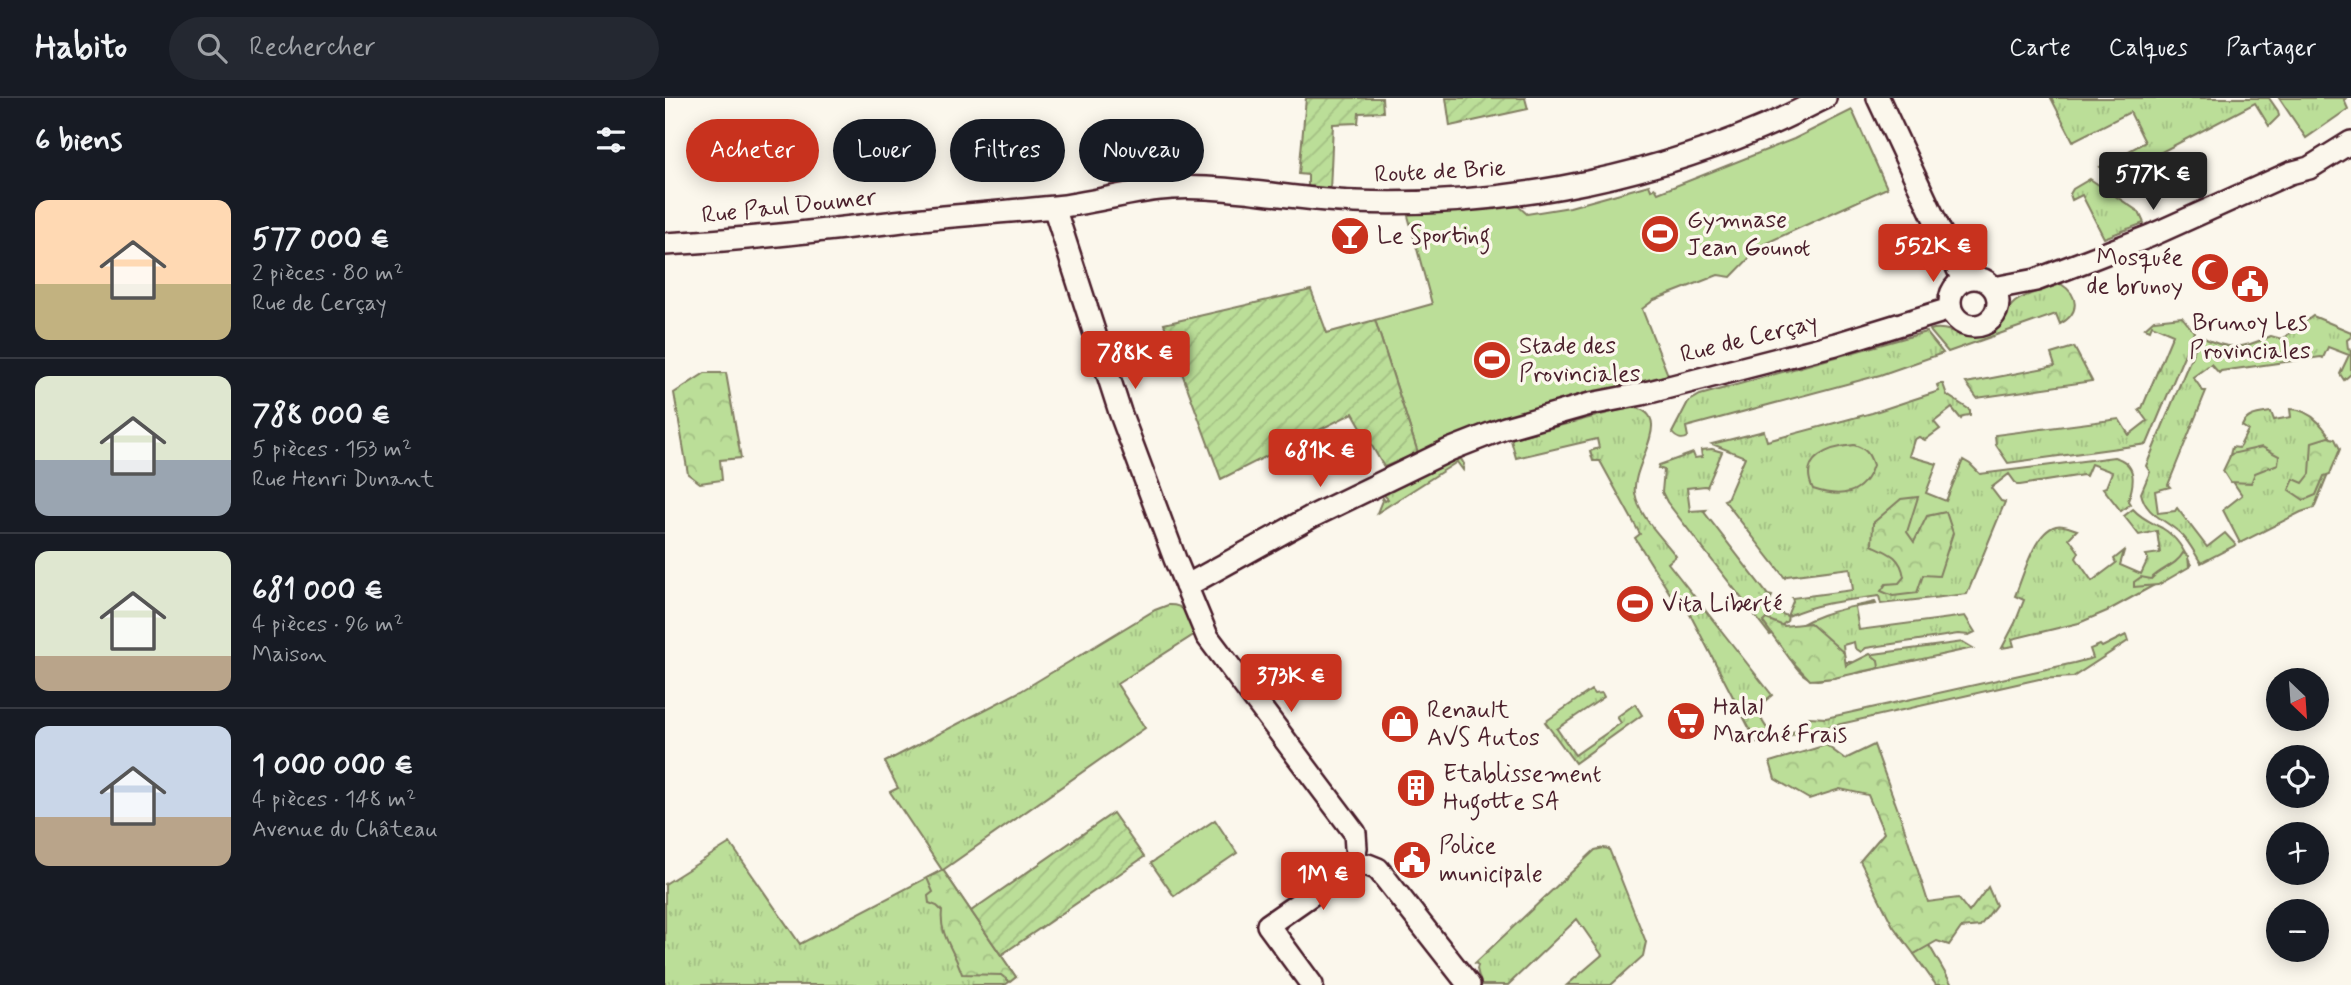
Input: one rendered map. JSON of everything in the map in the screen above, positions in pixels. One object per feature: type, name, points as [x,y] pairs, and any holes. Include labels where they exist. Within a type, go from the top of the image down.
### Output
[{"type":"street","name":"Route de Brie","points":[[960,215],[1054,207],[1173,188],[1254,191],[1356,202],[1503,196],[1580,184],[1656,165],[1761,128],[1825,98]]},
{"type":"street","points":[[1878,98],[1963,280]]},
{"type":"street","points":[[2290,173],[2303,161],[2351,130]]},
{"type":"street","points":[[1997,293],[2150,236],[2290,173],[2309,168],[2351,142]]},
{"type":"street","points":[[1054,207],[1120,412],[1207,636],[1356,833],[1359,859]]},
{"type":"street","name":"Rue Paul Doumer","points":[[665,244],[770,237],[960,215]]},
{"type":"street","points":[[1982,279],[1997,293],[1995,315],[1982,326],[1966,325],[1958,321],[1950,309],[1953,290],[1963,280],[1982,279]]},
{"type":"street","name":"Rue de Cerçay","points":[[1186,586],[1311,517],[1449,450],[1535,418],[1823,348],[1950,309]]},
{"type":"street","points":[[1312,985],[1268,925],[1359,859]]},
{"type":"street","points":[[1359,859],[1378,869],[1469,985]]},
{"type":"green space","points":[[1306,98],[1382,98],[1383,112],[1359,113],[1358,123],[1333,124],[1330,191],[1308,189],[1308,175],[1299,174]]},
{"type":"green space","points":[[1446,98],[1525,98],[1528,109],[1450,126]]},
{"type":"green space","points":[[2051,98],[2269,98],[2279,116],[2269,126],[2255,103],[2127,170],[2132,183],[2126,187],[2100,167],[2145,142],[2130,112],[2073,141]]},
{"type":"green space","points":[[2279,98],[2346,98],[2344,100],[2348,109],[2306,138]]},
{"type":"green space","points":[[1852,110],[1887,188],[1762,245],[1731,277],[1718,275],[1654,300],[1642,309],[1668,375],[1541,408],[1418,453],[1375,320],[1432,304],[1407,212],[1518,206],[1527,214],[1570,207],[1649,185],[1651,190],[1655,188],[1658,193],[1794,139]]},
{"type":"green space","points":[[2090,179],[2139,212],[2144,223],[2104,238],[2082,195],[2072,200],[2070,194],[2073,189]]},
{"type":"green space","points":[[2061,284],[2072,294],[2075,305],[2071,315],[2060,324],[2056,314],[1948,352],[1930,330],[1944,329],[1969,337],[1983,336],[1999,326],[2015,302]]},
{"type":"green space","points":[[1311,290],[1327,333],[1375,320],[1418,453],[1384,467],[1353,413],[1221,479],[1164,324]]},
{"type":"green space","points":[[2313,316],[2351,332],[2351,337],[2347,340],[2348,349],[2351,350],[2351,374],[2344,380],[2340,374],[2349,355],[2328,347],[2323,358],[2219,373],[2211,364],[2193,377],[2203,391],[2206,391],[2168,485],[2170,487],[2155,491],[2158,513],[2175,511],[2177,508],[2207,547],[2225,533],[2236,545],[2201,563],[2182,535],[2147,507],[2141,493],[2150,472],[2146,466],[2200,336],[2227,346],[2244,346],[2271,336],[2282,339]]},
{"type":"green space","points":[[2182,317],[2194,332],[2147,444],[2008,463],[1996,445],[1995,435],[2119,419],[2129,435],[2147,421],[2139,410],[2173,334],[2152,325],[2150,330],[2145,328],[2154,320]]},
{"type":"green space","points":[[1926,332],[1943,353],[1880,375],[1686,427],[1686,438],[1679,438],[1672,433],[1688,402],[1700,395]]},
{"type":"green space","points":[[2074,347],[2092,381],[1977,398],[1966,383],[2055,366],[2051,354]]},
{"type":"green space","points":[[705,373],[726,373],[741,458],[720,460],[722,480],[700,483],[688,474],[674,393]]},
{"type":"green space","points":[[1939,384],[1943,384],[1947,395],[1970,410],[1970,415],[1961,419],[1952,408],[1934,422],[1940,429],[1925,440],[1919,437],[1914,440],[1909,456],[1937,464],[1926,493],[1946,501],[1963,460],[1980,474],[2114,457],[2127,464],[2132,474],[2128,501],[2130,504],[2121,511],[2103,488],[2106,487],[2112,472],[2091,464],[2086,476],[2020,485],[2017,485],[2009,474],[1991,488],[2001,501],[2005,502],[1967,594],[1881,604],[1879,596],[1832,603],[1788,616],[1787,621],[1770,635],[1667,502],[1662,492],[1664,470],[1658,468],[1659,465],[1693,453],[1695,458],[1702,457],[1701,450],[1722,452],[1707,487],[1687,488],[1690,511],[1706,510],[1704,512],[1768,595],[1772,596],[1767,608],[1787,616],[1792,598],[1853,590],[1850,568],[1785,578],[1724,500],[1727,499],[1745,457],[1712,444],[1764,431],[1767,441],[1872,413],[1939,391]]},
{"type":"green space","points":[[1631,407],[1645,411],[1651,419],[1652,429],[1636,481],[1637,502],[1676,556],[1668,563],[1772,695],[1759,706],[1759,710],[1772,735],[1784,735],[1804,728],[1809,717],[1826,718],[2074,663],[2093,658],[2090,649],[2100,645],[2102,647],[2126,635],[2128,641],[2073,677],[2039,679],[1757,743],[1682,599],[1676,603],[1635,538],[1640,534],[1600,461],[1593,461],[1590,451],[1599,448],[1597,439],[1516,458],[1511,440],[1513,438]]},
{"type":"green space","points":[[2290,409],[2312,417],[2324,428],[2338,449],[2314,508],[2240,543],[2223,510],[2242,495],[2229,472],[2232,447],[2239,448],[2248,430],[2242,426],[2250,417],[2271,412],[2274,420],[2291,417]]},
{"type":"green space","points":[[2328,437],[2335,439],[2340,449],[2330,474],[2324,476],[2316,495],[2304,500],[2289,490],[2294,479],[2303,483],[2310,474],[2312,442]]},
{"type":"green space","points":[[1854,445],[1867,452],[1873,465],[1863,483],[1857,489],[1841,494],[1813,489],[1809,478],[1813,462],[1835,448]]},
{"type":"green space","points":[[2262,447],[2279,456],[2278,464],[2255,473],[2251,483],[2230,482],[2223,471],[2231,454]]},
{"type":"green space","points":[[1461,459],[1463,470],[1457,462],[1377,513],[1383,498],[1385,501],[1388,499],[1384,495],[1385,491],[1400,484],[1402,486],[1410,482],[1409,479],[1452,460]]},
{"type":"green space","points":[[1918,497],[1907,532],[1914,542],[1927,516],[1946,512],[1953,533],[1939,576],[1923,575],[1917,593],[1893,596],[1881,591],[1886,584],[1899,583],[1904,577],[1903,570],[1894,556],[1872,545],[1873,523],[1901,499]]},
{"type":"green space","points":[[2133,509],[2172,535],[2191,565],[2107,611],[2079,623],[2012,639],[2014,646],[2002,648],[2024,600],[2015,596],[2026,567],[2035,546],[2048,530],[2061,526],[2077,530],[2069,538],[2079,552],[2076,558],[2092,581],[2116,563],[2114,559],[2124,551],[2120,565],[2141,574],[2148,559],[2146,555],[2160,553],[2157,531],[2139,535],[2124,516]]},
{"type":"green space","points":[[2183,553],[2188,556],[2189,567],[2158,585],[2134,587],[2134,582],[2141,577],[2151,579]]},
{"type":"green space","points":[[1875,602],[1876,604],[1855,607],[1859,630],[1965,616],[1975,632],[1866,648],[1861,652],[1855,648],[1854,642],[1843,645],[1845,662],[1852,662],[1845,675],[1817,680],[1804,676],[1799,671],[1779,640],[1812,619],[1837,611]]},
{"type":"green space","points":[[1175,605],[1183,610],[1195,634],[1117,684],[1145,728],[943,870],[1016,977],[1005,985],[665,985],[665,884],[730,843],[800,944],[942,870],[890,792],[898,788],[885,762],[1021,691],[1155,610]]},
{"type":"green space","points":[[1766,619],[1784,626],[1810,623],[1844,653],[1846,666],[1870,654],[1878,660],[1879,668],[1834,678],[1810,680],[1790,659],[1763,622]]},
{"type":"green space","points":[[1963,642],[1973,648],[1858,673],[1855,671],[1859,661],[1874,654]]},
{"type":"green space","points":[[1591,690],[1594,694],[1602,693],[1604,697],[1557,729],[1575,755],[1621,723],[1617,717],[1635,704],[1642,715],[1575,763],[1545,722]]},
{"type":"green space","points":[[1826,745],[1845,759],[1874,745],[1928,902],[1958,898],[1969,912],[1988,887],[1996,905],[1980,926],[1961,928],[1949,945],[1937,941],[1914,954],[1893,926],[1860,861],[1884,833],[1868,795],[1840,789],[1809,799],[1775,779],[1770,762]]},
{"type":"green space","points":[[1113,813],[1144,857],[1001,955],[971,911]]},
{"type":"green space","points":[[1215,820],[1237,853],[1174,896],[1151,863]]},
{"type":"green space","points":[[1609,849],[1646,942],[1643,956],[1611,985],[1567,985],[1602,955],[1577,919],[1508,985],[1481,985],[1478,965],[1475,963],[1595,850]]},
{"type":"green space","points":[[943,870],[1016,977],[1010,982],[1001,975],[962,974],[945,936],[942,911],[929,903],[928,896],[933,892],[927,878]]},
{"type":"green space","points":[[1929,945],[1952,985],[1936,985],[1914,954]]},
{"type":"place","name":"Gymnase Jean Gounot","points":[[1660,234]]},
{"type":"place","name":"Le Sporting","points":[[1350,236]]},
{"type":"place","name":"Mosquée de brunoy","points":[[2210,272]]},
{"type":"place","name":"Brunoy Les Provinciales","points":[[2250,284]]},
{"type":"place","name":"Stade des Provinciales","points":[[1492,360]]},
{"type":"place","name":"Vita Liberté","points":[[1635,604]]},
{"type":"place","name":"Halal Marché Frais","points":[[1686,721]]},
{"type":"place","name":"Renault AVS Autos","points":[[1400,724]]},
{"type":"place","name":"Etablissement Hugotte SA","points":[[1416,788]]},
{"type":"place","name":"Police municipale","points":[[1412,860]]}]
